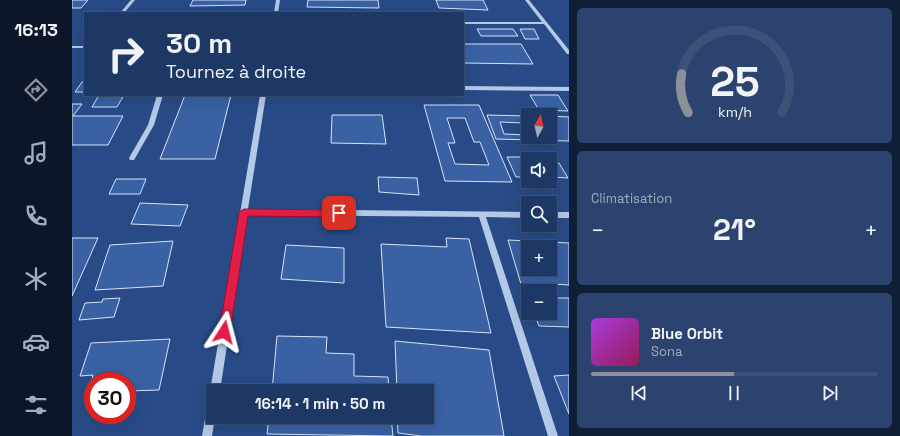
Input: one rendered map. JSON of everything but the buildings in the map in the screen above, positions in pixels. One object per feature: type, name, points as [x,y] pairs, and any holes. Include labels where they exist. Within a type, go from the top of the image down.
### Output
[{"type":"street","points":[[123,12],[133,0]]},
{"type":"street","points":[[276,12],[278,0]]},
{"type":"street","points":[[527,0],[569,53]]},
{"type":"street","points":[[464,22],[544,23]]},
{"type":"street","points":[[72,47],[84,47]]},
{"type":"street","points":[[464,88],[569,89]]},
{"type":"street","points":[[132,158],[151,125],[160,96]]},
{"type":"street","points":[[216,384],[263,96]]},
{"type":"street","points":[[244,212],[521,215]]},
{"type":"street","points":[[482,215],[554,436]]},
{"type":"street","points":[[557,215],[569,215]]},
{"type":"street","points":[[207,436],[209,424]]},
{"type":"route","points":[[224,332],[244,212],[339,213]]}]
